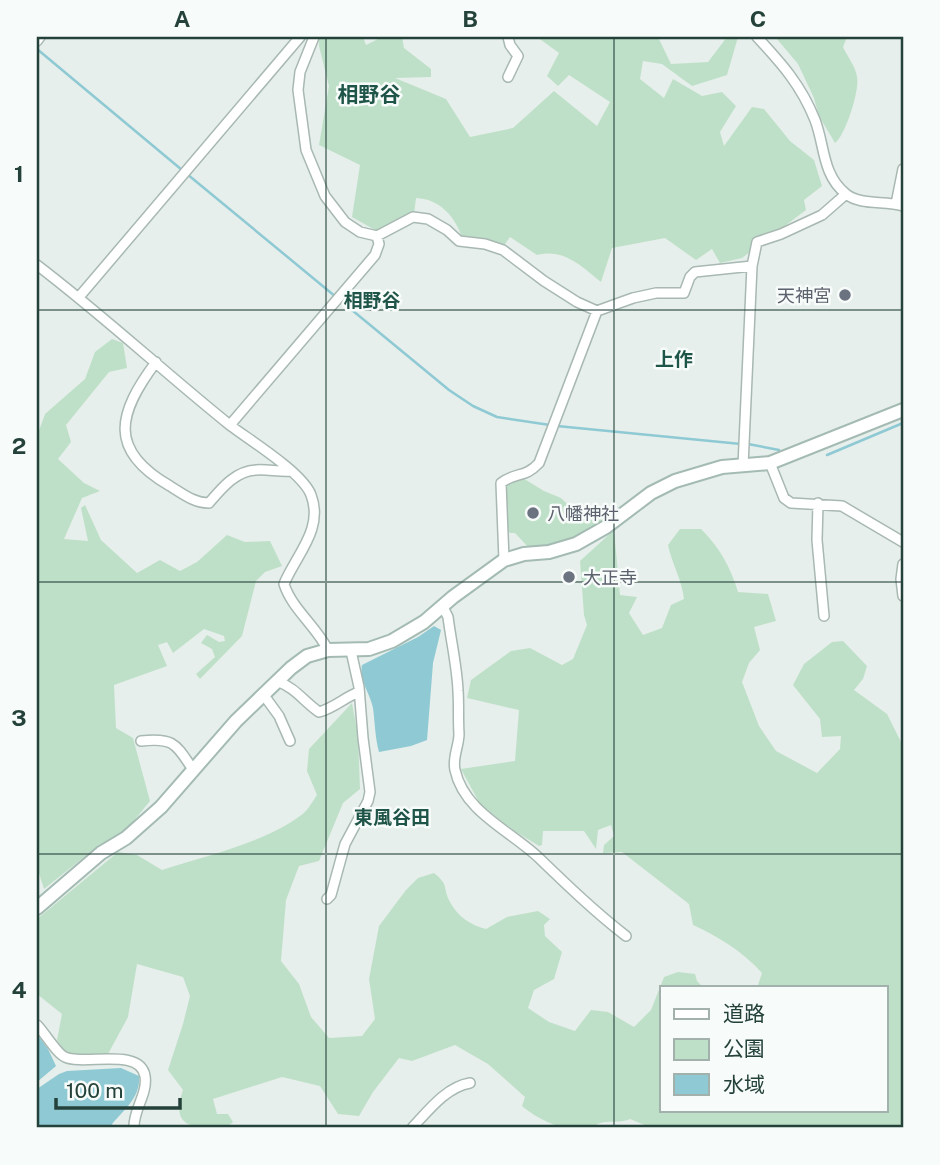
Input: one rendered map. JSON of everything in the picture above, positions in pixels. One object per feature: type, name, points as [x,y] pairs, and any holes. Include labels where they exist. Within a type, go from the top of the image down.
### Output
[{"type":"street","points":[[79,297],[300,37]]},
{"type":"street","points":[[314,37],[300,72],[298,90],[306,150],[325,196],[345,222],[360,232],[377,236],[413,217],[428,219],[459,241],[485,244],[503,250],[544,281],[597,311],[656,293],[684,293],[690,277],[695,272],[752,266]]},
{"type":"street","points":[[508,37],[518,56],[509,77]]},
{"type":"street","points":[[757,37],[789,71],[817,123],[827,169],[846,194],[856,200],[900,205],[903,169]]},
{"type":"street","points":[[743,466],[752,266],[757,243],[822,215],[846,194]]},
{"type":"street","points":[[230,425],[375,255],[379,244],[377,236]]},
{"type":"street","points":[[37,265],[79,297],[230,425],[301,479],[311,493],[314,527],[284,584],[290,598],[319,633],[328,650]]},
{"type":"street","points":[[504,560],[501,483],[509,477],[529,474],[540,463],[597,311]]},
{"type":"street","points":[[156,362],[136,388],[125,428],[126,440],[138,462],[162,482],[199,503],[209,503],[221,488],[237,475],[254,470],[291,471]]},
{"type":"street","points":[[37,908],[101,853],[126,838],[161,807],[236,721],[307,656],[328,650],[369,649],[392,641],[424,622],[504,560],[576,544],[606,527],[651,493],[674,481],[722,467],[770,463],[903,410]]},
{"type":"street","points":[[770,463],[784,498],[791,503],[842,506],[903,542]]},
{"type":"street","points":[[818,503],[817,540],[824,616]]},
{"type":"street","points":[[903,564],[903,596]]},
{"type":"street","points":[[443,607],[447,617],[458,689],[459,738],[455,770],[461,786],[474,805],[491,821],[537,856],[576,895],[626,936]]},
{"type":"street","points":[[327,899],[331,895],[345,844],[370,792],[359,692],[351,651]]},
{"type":"street","points":[[277,681],[295,689],[319,712],[359,692]]},
{"type":"street","points":[[263,694],[279,716],[289,741]]},
{"type":"street","points":[[141,741],[169,741],[176,746],[194,771]]},
{"type":"street","points":[[37,1025],[63,1057],[83,1062],[117,1058],[131,1061],[142,1069],[145,1077],[143,1096],[134,1120],[134,1128]]},
{"type":"street","points":[[412,1128],[458,1085],[470,1083]]},
{"type":"green space","points":[[319,37],[363,37],[366,45],[382,37],[402,37],[404,48],[431,69],[431,77],[395,78],[446,99],[470,137],[513,128],[554,91],[597,126],[610,102],[569,75],[558,86],[547,76],[559,53],[537,37],[658,37],[671,64],[708,62],[727,37],[738,37],[727,75],[692,86],[662,64],[643,61],[640,79],[664,98],[673,79],[702,96],[722,92],[736,106],[720,132],[724,146],[752,107],[764,109],[790,141],[814,160],[822,186],[804,200],[806,210],[742,258],[720,263],[712,249],[696,260],[665,238],[612,248],[601,282],[564,256],[547,253],[537,255],[510,237],[503,247],[463,240],[452,217],[440,206],[425,199],[416,198],[414,214],[377,231],[352,217],[360,165],[319,145],[329,86]]},
{"type":"green space","points":[[778,37],[847,37],[843,47],[855,69],[857,83],[847,122],[835,143],[819,116],[814,98],[798,64]]},
{"type":"green space","points":[[112,339],[123,343],[127,368],[109,372],[66,425],[71,442],[58,459],[84,483],[100,491],[82,498],[64,539],[88,541],[81,508],[85,505],[101,540],[137,573],[160,560],[180,571],[197,562],[227,535],[245,542],[270,541],[282,566],[265,572],[256,581],[242,636],[200,679],[196,674],[215,657],[212,649],[201,643],[207,635],[219,642],[225,641],[224,636],[204,629],[173,653],[167,642],[158,645],[167,666],[114,685],[116,728],[133,738],[150,801],[124,833],[99,845],[44,889],[37,867],[37,436],[45,414],[85,379],[95,352]]},
{"type":"green space","points":[[521,477],[561,498],[579,515],[603,515],[609,519],[571,540],[551,546],[529,548],[515,533],[510,533],[504,527],[504,487],[509,480]]},
{"type":"green space","points":[[680,529],[701,529],[724,558],[738,592],[768,594],[776,621],[754,627],[760,650],[749,663],[742,682],[759,726],[776,751],[817,773],[840,749],[841,736],[822,737],[820,719],[793,685],[804,664],[832,642],[843,641],[867,666],[863,679],[854,690],[887,714],[903,746],[903,1128],[652,1128],[630,1119],[570,1129],[544,1120],[522,1106],[525,1097],[488,1064],[455,1045],[412,1061],[399,1058],[373,1092],[359,1116],[338,1114],[320,1086],[282,1077],[213,1099],[217,1114],[228,1114],[233,1122],[226,1128],[196,1127],[183,1120],[180,1103],[183,1090],[168,1070],[190,996],[183,977],[137,964],[128,1017],[108,1054],[69,1058],[57,1040],[62,1014],[37,994],[37,919],[118,852],[137,855],[162,870],[252,841],[300,816],[317,795],[307,771],[309,749],[352,703],[358,736],[360,789],[343,803],[319,861],[299,866],[286,900],[281,961],[299,984],[311,1017],[329,1038],[362,1036],[375,1019],[369,979],[379,926],[418,878],[434,873],[444,884],[453,907],[465,920],[475,925],[486,929],[507,917],[538,911],[550,919],[544,925],[545,936],[562,952],[554,979],[534,990],[528,1008],[549,1022],[575,1031],[591,1010],[608,1012],[634,1027],[651,1010],[660,987],[660,1112],[888,1112],[888,986],[758,986],[762,973],[730,945],[693,925],[689,904],[622,852],[603,853],[604,845],[614,836],[611,825],[598,830],[596,849],[584,831],[543,831],[542,845],[539,846],[480,804],[461,769],[515,761],[519,710],[467,698],[471,680],[511,651],[530,648],[562,665],[573,659],[587,625],[580,561],[614,530],[620,595],[637,597],[629,613],[643,635],[662,628],[671,605],[684,599],[668,545]]},
{"type":"green space","points":[[678,972],[695,974],[702,986],[660,986],[664,977]]},
{"type":"water","points":[[434,626],[441,630],[433,663],[427,740],[379,752],[373,708],[363,682],[362,665]]},
{"type":"water","points":[[37,1034],[56,1066],[37,1082]]},
{"type":"water","points":[[121,1068],[139,1076],[139,1084],[131,1103],[112,1124],[114,1128],[37,1128],[37,1089],[67,1071]]},
{"type":"waterway","points":[[37,49],[182,170]]},
{"type":"waterway","points":[[187,174],[336,297]]},
{"type":"waterway","points":[[341,301],[449,390],[473,406],[497,417],[550,425]]},
{"type":"waterway","points":[[827,455],[903,423]]},
{"type":"waterway","points":[[557,426],[741,444]]},
{"type":"waterway","points":[[748,444],[779,450]]},
{"type":"place","name":"天神宮","points":[[845,295]]},
{"type":"place","name":"八幡神社","points":[[533,513]]},
{"type":"place","name":"大正寺","points":[[569,577]]},
{"type":"district","name":"相野谷","points":[[369,94]]},
{"type":"district","name":"相野谷","points":[[372,300]]},
{"type":"district","name":"上作","points":[[674,359]]},
{"type":"district","name":"東風谷田","points":[[392,817]]}]
